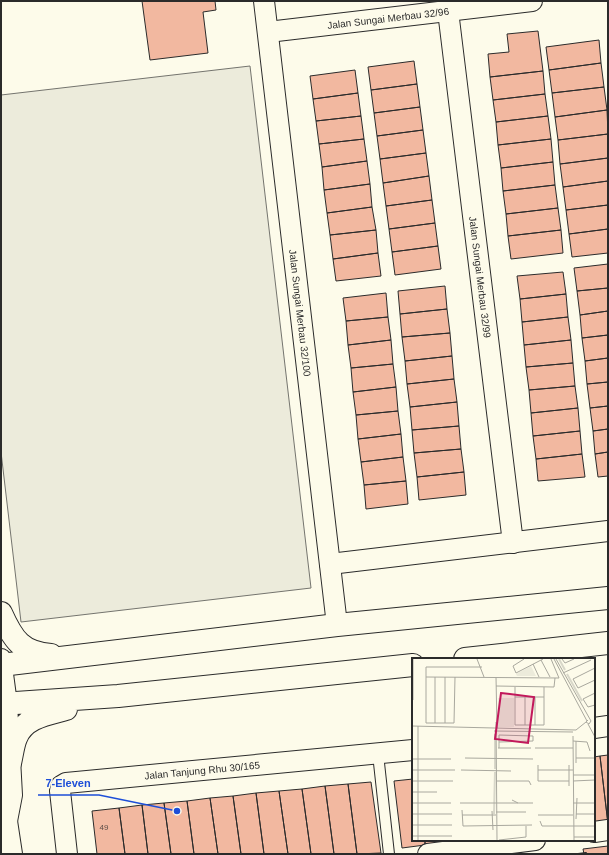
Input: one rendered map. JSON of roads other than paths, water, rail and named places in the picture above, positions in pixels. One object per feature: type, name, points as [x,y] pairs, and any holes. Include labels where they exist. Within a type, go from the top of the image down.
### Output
[{"type":"main road","points":[[1,663],[73,657],[337,625],[608,598]]},
{"type":"main road","points":[[1,613],[20,645],[38,654],[73,657]]},
{"type":"main road","points":[[474,658],[608,643]]},
{"type":"main road","points":[[4,704],[118,696],[412,665]]},
{"type":"main road","points":[[10,763],[15,739],[18,732],[24,725],[38,717],[118,696]]},
{"type":"street","name":"Jalan Sungai Merbau 32/100","points":[[264,1],[337,625]]},
{"type":"street","name":"Jalan Sungai Merbau 32/96","points":[[268,32],[532,1]]},
{"type":"street","name":"Jalan Sungai Merbau 32/99","points":[[448,11],[513,544]]},
{"type":"street","points":[[330,564],[513,544],[608,531]]},
{"type":"street","points":[[1,663],[12,795],[4,814],[12,854]]},
{"type":"street","points":[[595,728],[608,726]]},
{"type":"street","name":"Jalan Tanjung Rhu 30/165","points":[[67,854],[60,791],[61,786],[66,783],[412,750]]},
{"type":"street","points":[[595,832],[608,830]]},
{"type":"street","points":[[428,854],[527,841]]},
{"type":"lane","points":[[378,754],[389,854]]},
{"type":"place","name":"7-Eleven","points":[[177,811]]}]
